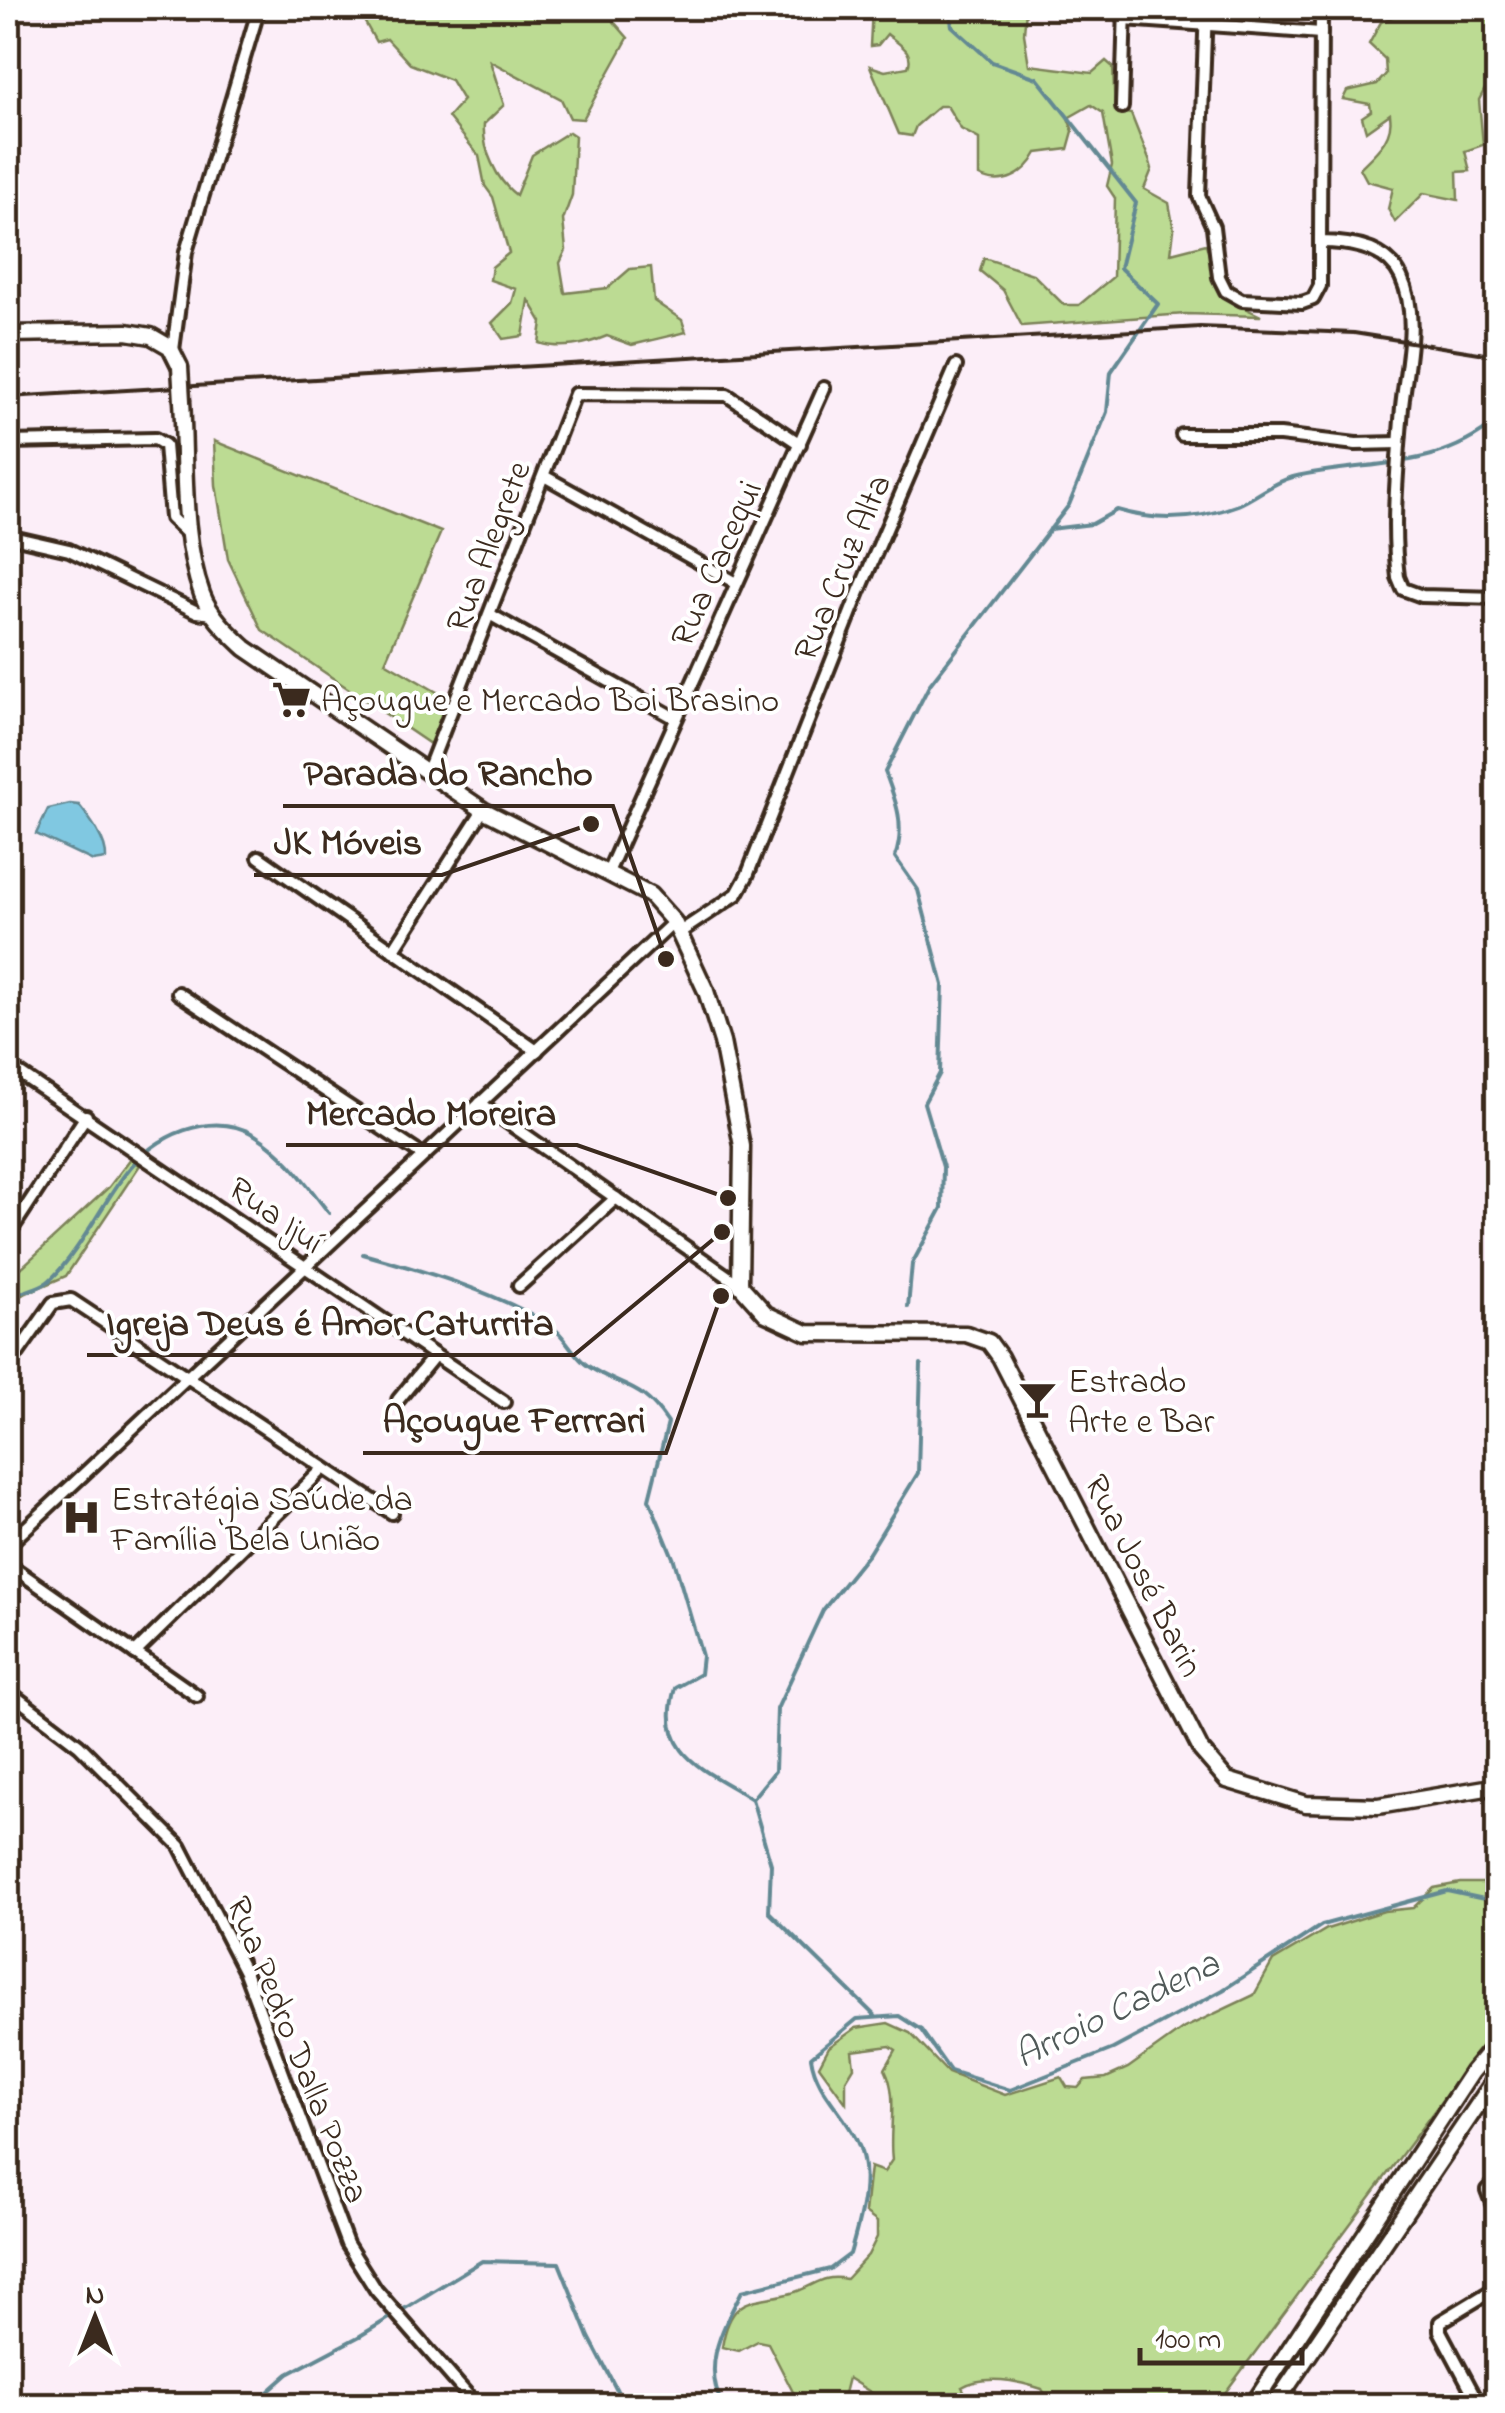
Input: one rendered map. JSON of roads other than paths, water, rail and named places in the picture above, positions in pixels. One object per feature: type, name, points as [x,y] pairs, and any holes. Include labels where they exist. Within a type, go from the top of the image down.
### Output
[{"type":"main road","points":[[8,334],[138,333],[160,340],[173,350],[180,367],[191,536],[202,595],[214,614],[246,648],[427,773],[482,810],[609,870],[650,895],[677,927],[722,1042],[742,1146],[740,1285]]},
{"type":"main road","name":"Rua José Barin","points":[[740,1285],[766,1314],[807,1333],[966,1334],[989,1342],[1000,1356],[1201,1750],[1227,1780],[1306,1804],[1324,1805],[1378,1806],[1497,1786]]},
{"type":"main road","points":[[1252,2406],[1472,2072],[1498,2042]]},
{"type":"main road","points":[[1274,2406],[1498,2074]]},
{"type":"street","points":[[173,350],[186,252],[259,8]]},
{"type":"street","points":[[1206,8],[1199,196],[1213,227],[1219,277],[1226,291],[1242,300],[1302,303],[1313,299],[1320,286],[1321,8]]},
{"type":"street","points":[[1122,107],[1124,13],[1321,33]]},
{"type":"street","points":[[1320,242],[1361,246],[1400,275],[1411,321],[1399,443],[1396,564],[1403,588],[1422,596],[1498,598]]},
{"type":"street","name":"Rua Cruz Alta","points":[[8,1545],[302,1265],[537,1050],[677,927],[737,894],[838,642],[956,366]]},
{"type":"street","name":"Rua Cacequi","points":[[609,870],[824,388]]},
{"type":"street","name":"Rua Alegrete","points":[[427,773],[575,394],[727,395],[800,444]]},
{"type":"street","points":[[1182,435],[1280,435],[1356,444],[1399,443]]},
{"type":"street","points":[[8,442],[156,439],[165,444],[168,455],[171,518],[191,536]]},
{"type":"street","points":[[544,476],[736,583]]},
{"type":"street","points":[[8,536],[69,550],[197,612],[214,614]]},
{"type":"street","points":[[491,614],[675,718]]},
{"type":"street","points":[[394,951],[482,810]]},
{"type":"street","points":[[259,858],[537,1050]]},
{"type":"street","points":[[178,993],[422,1155]]},
{"type":"street","name":"Rua Ijuí","points":[[19,1073],[504,1402]]},
{"type":"street","points":[[480,1104],[740,1285]]},
{"type":"street","points":[[8,1235],[86,1116]]},
{"type":"street","points":[[519,1286],[616,1198]]},
{"type":"street","points":[[8,1367],[60,1299],[71,1300],[392,1513]]},
{"type":"street","points":[[398,1400],[434,1356]]},
{"type":"street","points":[[135,1653],[324,1468]]},
{"type":"street","points":[[8,1564],[197,1696]]},
{"type":"street","name":"Rua Pedro Dalla Pozza","points":[[8,1691],[79,1745],[180,1846],[246,1972],[347,2244],[376,2290],[477,2406]]},
{"type":"street","points":[[1497,1786],[1498,1754]]},
{"type":"street","points":[[1498,2178],[1487,2190],[1498,2219]]},
{"type":"street","points":[[1480,2406],[1440,2332],[1440,2322],[1498,2287]]},
{"type":"water","points":[[79,805],[93,823],[106,859],[93,861],[36,834],[48,809]]},
{"type":"waterway","points":[[908,1307],[912,1264],[942,1208],[943,1167],[924,1103],[940,1073],[943,985],[918,890],[895,857],[900,824],[885,772],[930,684],[1069,505],[1107,412],[1111,372],[1158,304],[1120,268],[1136,203],[1037,78],[992,62],[952,26],[949,8]]},
{"type":"waterway","points":[[1050,529],[1092,524],[1117,510],[1163,518],[1208,514],[1238,505],[1293,477],[1399,462],[1449,449],[1498,420]]},
{"type":"waterway","points":[[8,1297],[50,1280],[137,1160],[184,1130],[220,1125],[255,1135],[286,1161],[329,1213]]},
{"type":"waterway","points":[[363,1254],[460,1284],[551,1326],[588,1366],[640,1393],[668,1423],[649,1499],[674,1560],[702,1656],[700,1674],[675,1688],[672,1730],[689,1758],[752,1799],[771,1864],[769,1912],[875,2016]]},
{"type":"waterway","points":[[752,1799],[775,1771],[777,1709],[823,1610],[869,1553],[918,1473],[921,1364]]},
{"type":"waterway","name":"Arroio Cadena","points":[[723,2406],[714,2361],[742,2291],[830,2269],[850,2254],[864,2197],[864,2167],[856,2139],[818,2080],[811,2057],[857,2019],[899,2016],[921,2030],[950,2071],[1010,2090],[1113,2049],[1223,1990],[1322,1925],[1447,1891],[1498,1902]]},
{"type":"waterway","points":[[252,2406],[288,2374],[360,2336],[482,2261],[559,2263],[589,2337],[625,2406]]},
{"type":"railway","points":[[8,397],[1200,327],[1354,333],[1498,356]]},
{"type":"place","name":"Açougue e Mercado Boi Brasino","points":[[291,699]]},
{"type":"place","name":"JK Móveis","points":[[591,824]]},
{"type":"place","name":"Parada do Rancho","points":[[666,959]]},
{"type":"place","name":"Mercado Moreira","points":[[728,1198]]},
{"type":"place","name":"Igreja Deus é Amor Caturrita","points":[[722,1232]]},
{"type":"place","name":"Açougue Ferrrari","points":[[721,1296]]},
{"type":"place","name":"Estrado Arte e Bar","points":[[1038,1400]]},
{"type":"place","name":"Estratégia Saúde da Família Bela União","points":[[81,1518]]}]
